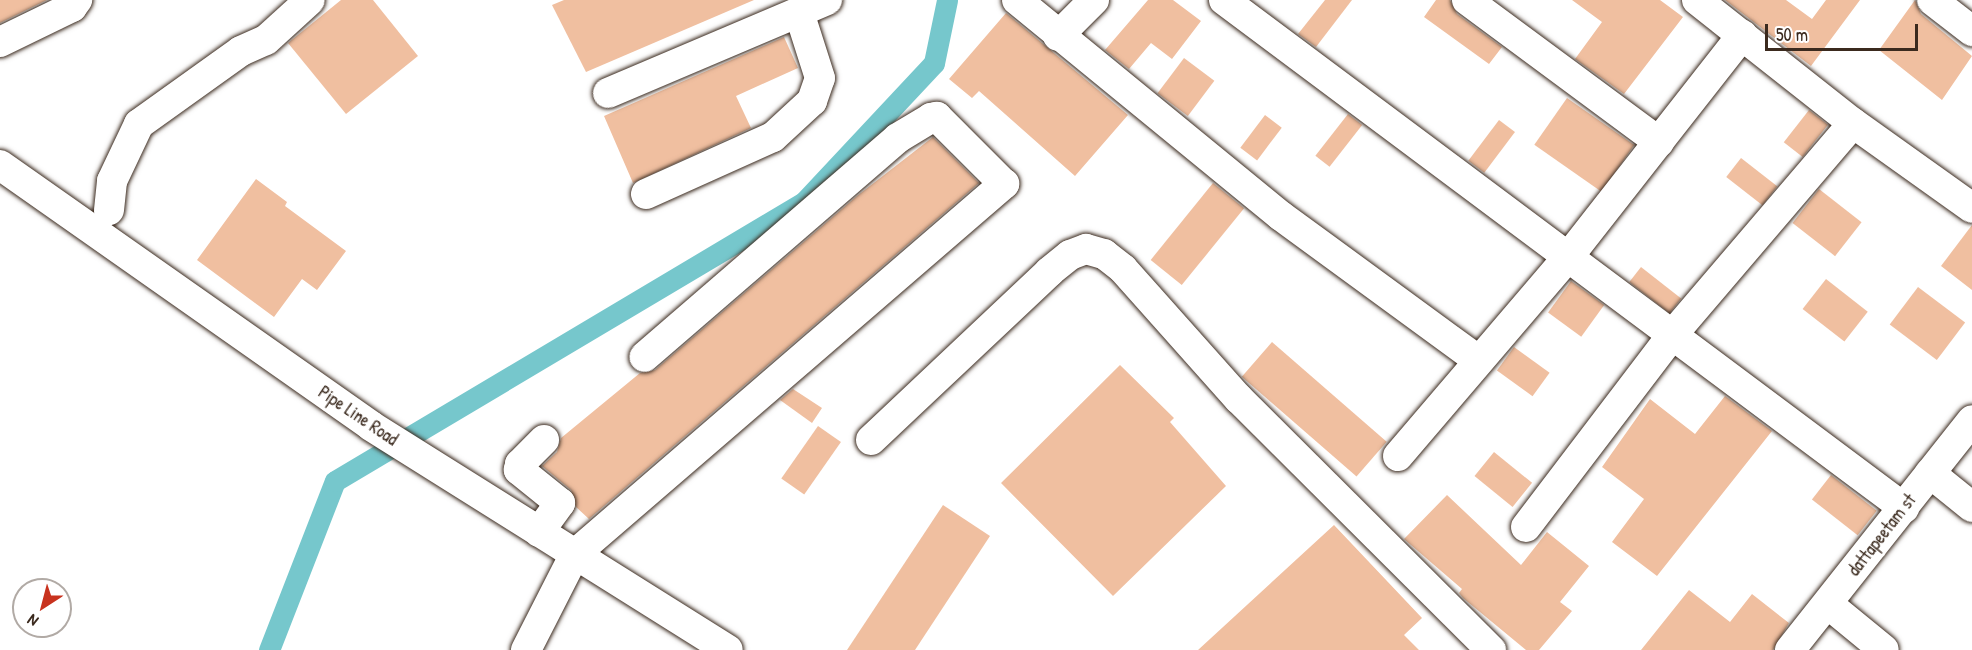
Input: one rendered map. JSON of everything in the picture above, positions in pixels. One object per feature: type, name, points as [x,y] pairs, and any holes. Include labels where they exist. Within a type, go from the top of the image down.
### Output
[{"type":"street","points":[[0,42],[72,7],[77,0]]},
{"type":"street","points":[[109,210],[112,181],[139,124],[241,51],[266,40],[310,0]]},
{"type":"street","points":[[608,93],[827,0]]},
{"type":"street","points":[[1017,0],[1058,36],[1281,216],[1479,361]]},
{"type":"street","points":[[1058,36],[1094,0]]},
{"type":"street","points":[[1224,0],[1904,508]]},
{"type":"street","points":[[1467,0],[1659,142]]},
{"type":"street","points":[[1697,0],[1853,123],[1972,208]]},
{"type":"street","points":[[1932,0],[1972,31]]},
{"type":"street","points":[[646,194],[773,137],[812,101],[820,78],[799,12]]},
{"type":"street","points":[[1398,456],[1569,256],[1742,35]]},
{"type":"street","points":[[526,650],[575,554],[1004,184],[937,117],[931,118],[898,138],[644,357]]},
{"type":"street","points":[[1526,527],[1673,334],[1853,123]]},
{"type":"street","name":"Pipe Line Road","points":[[0,165],[371,426],[728,650]]},
{"type":"street","points":[[872,440],[1049,272],[1070,255],[1086,249],[1104,254],[1123,268],[1239,399],[1485,648]]},
{"type":"street","name":"dattapeetam st","points":[[1790,650],[1972,420]]},
{"type":"street","points":[[527,525],[538,485],[519,470],[520,464],[544,440]]},
{"type":"street","points":[[1930,473],[1972,507]]},
{"type":"street","points":[[1828,604],[1884,650]]},
{"type":"building","points":[[0,0],[47,0],[0,23]]},
{"type":"building","points":[[341,0],[373,0],[418,56],[346,114],[288,43]]},
{"type":"building","points":[[564,0],[754,0],[586,72],[552,5]]},
{"type":"building","points":[[1148,0],[1173,0],[1201,21],[1172,59],[1151,43],[1129,69],[1105,50]]},
{"type":"building","points":[[1325,0],[1352,0],[1316,47],[1298,34]]},
{"type":"building","points":[[1436,0],[1450,0],[1457,14],[1502,47],[1489,64],[1424,17]]},
{"type":"building","points":[[1572,0],[1660,0],[1683,17],[1624,94],[1575,59],[1602,22]]},
{"type":"building","points":[[1725,0],[1786,0],[1812,19],[1826,0],[1860,0],[1811,66]]},
{"type":"building","points":[[1915,0],[1921,14],[1972,56],[1942,100],[1879,50]]},
{"type":"building","points":[[1006,13],[1128,115],[1075,176],[979,91],[972,98],[949,79]]},
{"type":"building","points":[[784,37],[798,68],[736,96],[751,128],[633,183],[604,116]]},
{"type":"building","points":[[1184,58],[1214,81],[1188,116],[1158,93]]},
{"type":"building","points":[[1567,98],[1634,145],[1601,192],[1534,145]]},
{"type":"building","points":[[1809,110],[1828,125],[1803,157],[1784,142]]},
{"type":"building","points":[[1348,114],[1362,125],[1330,167],[1315,156]]},
{"type":"building","points":[[1265,115],[1282,128],[1257,160],[1240,148]]},
{"type":"building","points":[[1499,120],[1515,132],[1484,173],[1468,161]]},
{"type":"building","points":[[933,137],[979,183],[589,519],[576,507],[571,490],[542,466],[557,452],[561,438],[640,373],[655,370],[857,196]]},
{"type":"building","points":[[1741,158],[1777,186],[1762,205],[1726,177]]},
{"type":"building","points":[[256,179],[287,202],[285,206],[346,251],[317,290],[302,279],[274,317],[197,260]]},
{"type":"building","points":[[1213,183],[1244,208],[1182,285],[1151,260]]},
{"type":"building","points":[[1819,189],[1862,222],[1835,256],[1793,223]]},
{"type":"building","points":[[1972,225],[1972,290],[1941,266]]},
{"type":"building","points":[[1641,267],[1681,298],[1669,313],[1629,282]]},
{"type":"building","points":[[1826,279],[1868,312],[1844,342],[1803,309]]},
{"type":"building","points":[[1571,281],[1604,305],[1581,337],[1548,313]]},
{"type":"building","points":[[1918,287],[1965,323],[1937,360],[1890,325]]},
{"type":"building","points":[[1272,342],[1387,442],[1357,476],[1242,377]]},
{"type":"building","points":[[1514,347],[1550,373],[1533,396],[1497,370]]},
{"type":"building","points":[[1120,365],[1174,418],[1170,422],[1226,486],[1113,596],[1001,483]]},
{"type":"building","points":[[793,389],[822,408],[812,423],[780,400]]},
{"type":"building","points":[[1725,396],[1772,431],[1657,576],[1612,542],[1644,499],[1602,467],[1650,399],[1695,434]]},
{"type":"building","points":[[818,426],[841,442],[804,494],[781,478]]},
{"type":"building","points":[[1494,452],[1532,483],[1513,507],[1474,476]]},
{"type":"building","points":[[1831,475],[1877,511],[1858,535],[1812,499]]},
{"type":"building","points":[[1447,495],[1521,565],[1547,532],[1589,566],[1560,602],[1572,611],[1539,650],[1526,650],[1463,598],[1459,593],[1462,589],[1404,539]]},
{"type":"building","points":[[943,505],[990,536],[915,650],[847,650]]},
{"type":"building","points":[[1334,525],[1422,618],[1404,635],[1419,650],[1198,650]]},
{"type":"building","points":[[1689,590],[1730,622],[1752,594],[1789,623],[1773,650],[1641,650]]},
{"type":"waterway","points":[[269,650],[335,481],[804,202],[934,63],[947,0]]}]
